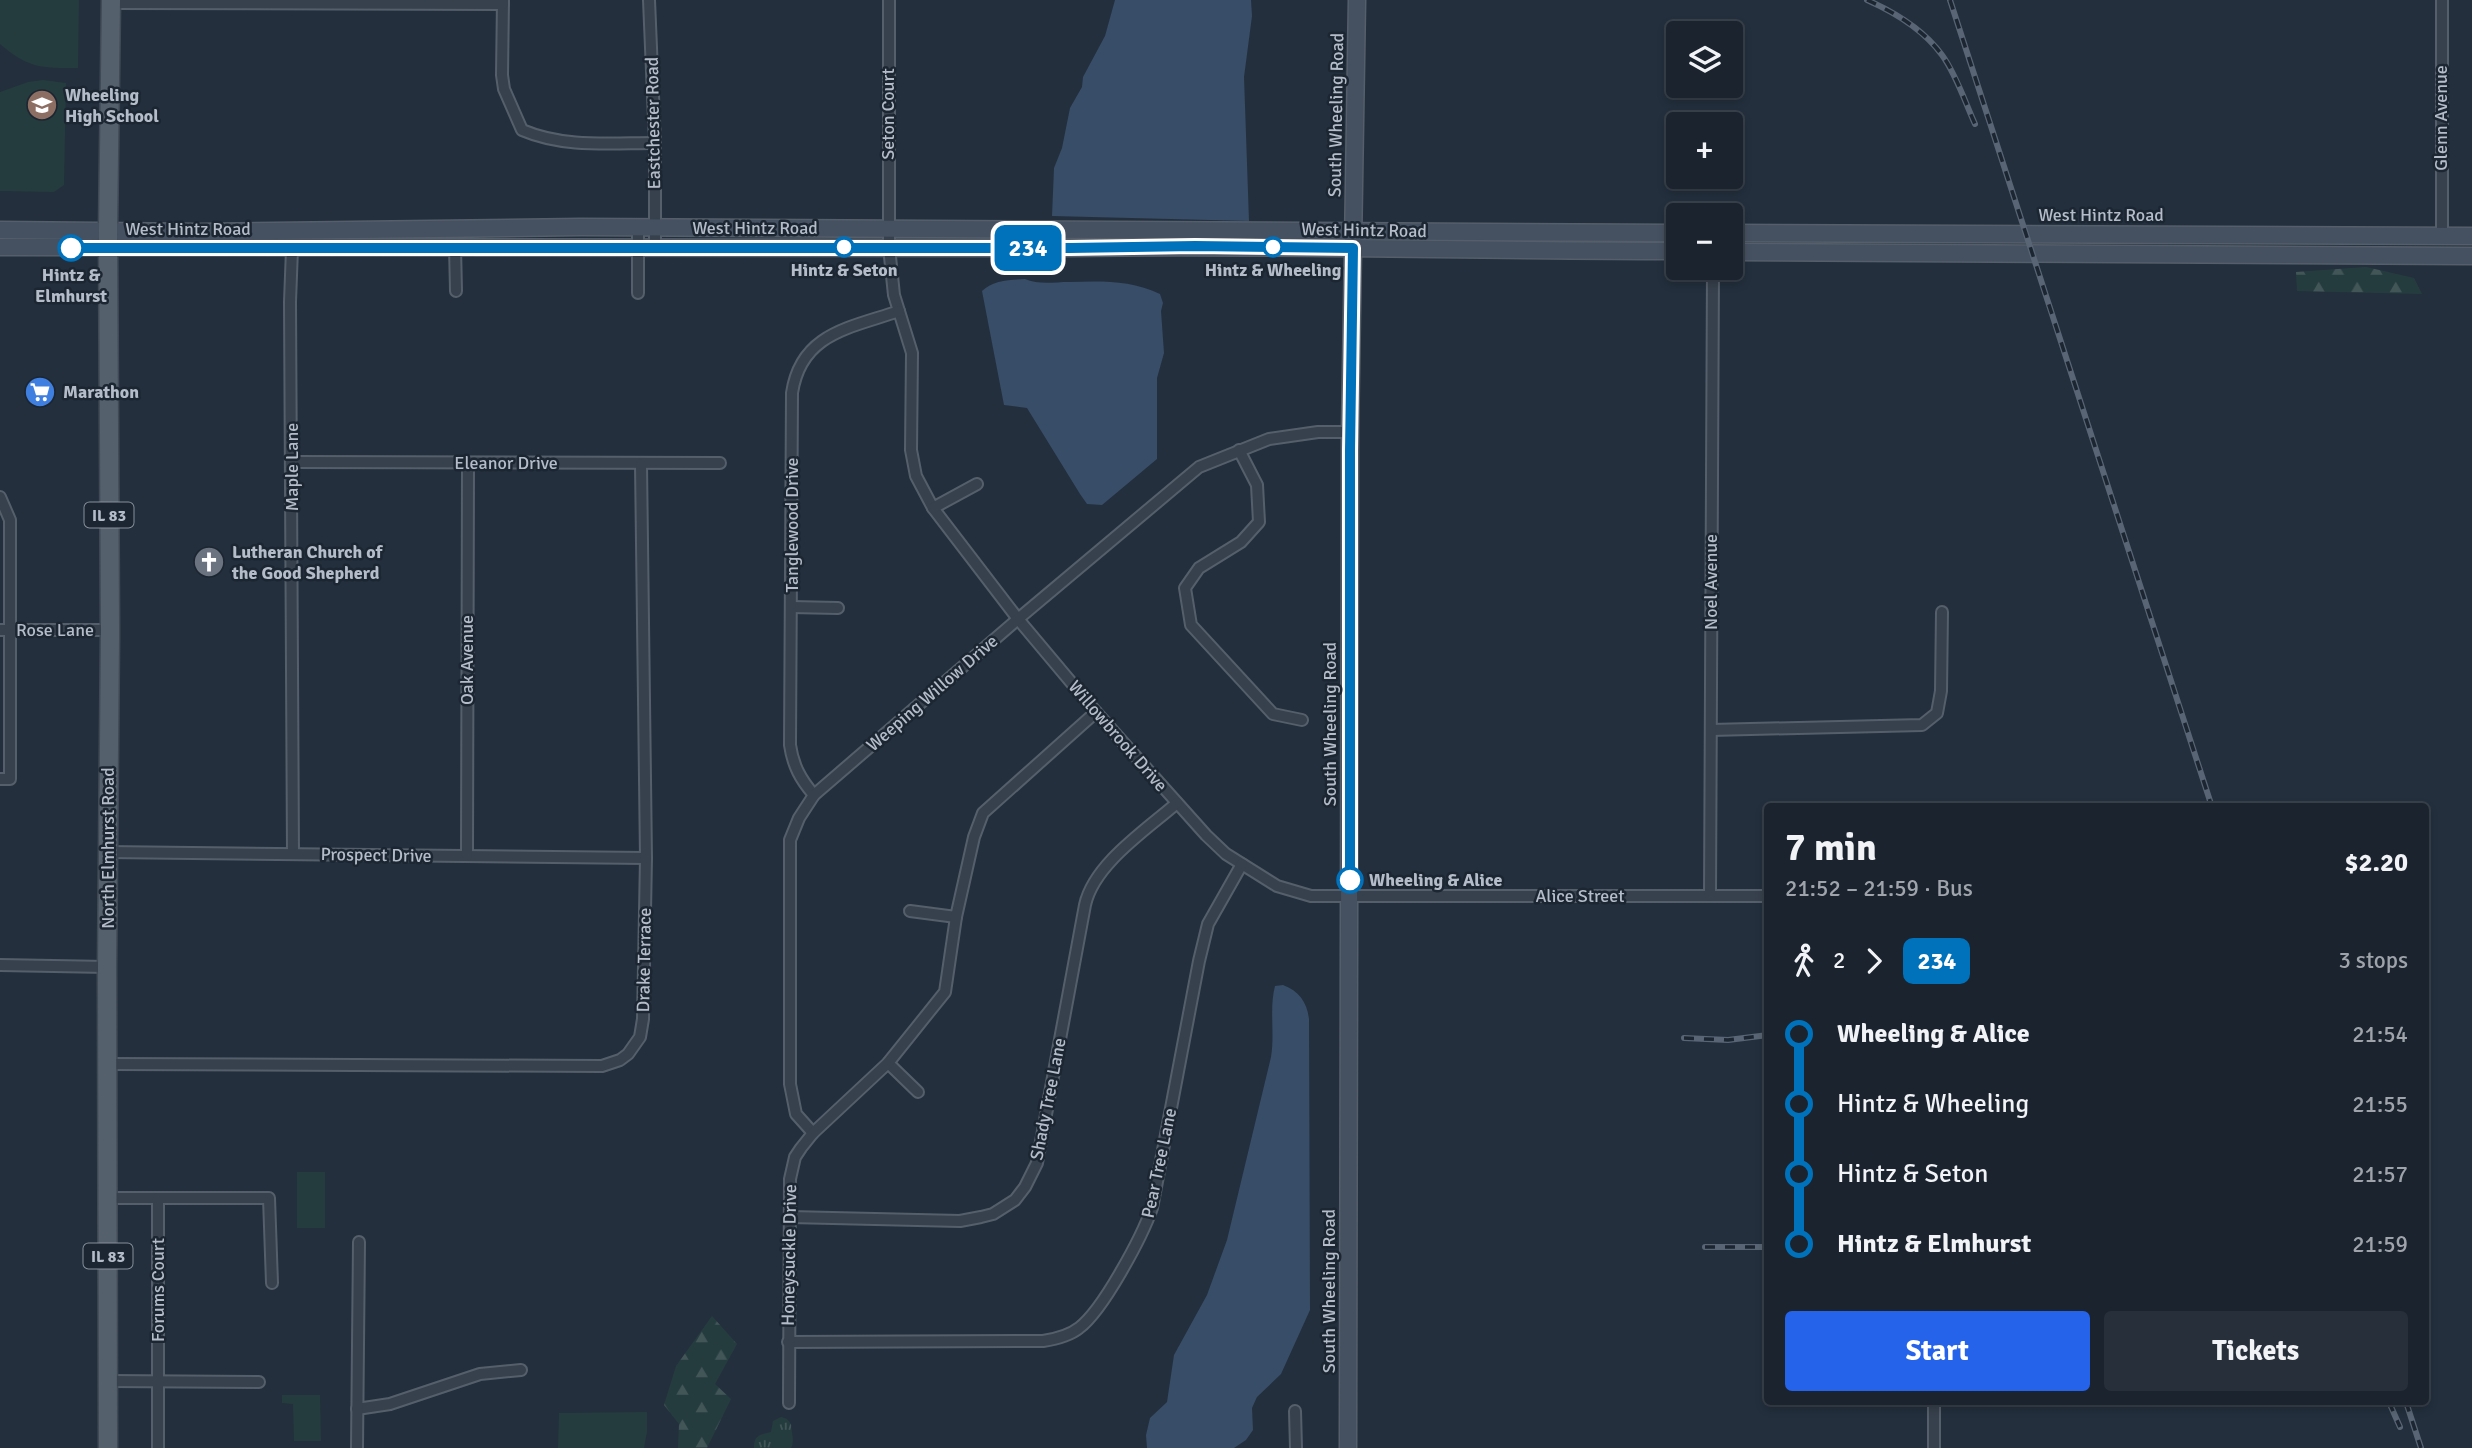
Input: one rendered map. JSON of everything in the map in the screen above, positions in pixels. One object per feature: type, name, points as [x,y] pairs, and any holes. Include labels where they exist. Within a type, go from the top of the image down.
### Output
[{"type":"main road","name":"South Wheeling Road","points":[[1348,1448],[1350,432],[1357,0]]},
{"type":"main road","name":"IL 83","points":[[108,240],[111,1]]},
{"type":"main road","name":"West Hintz Road","points":[[0,247],[108,240],[638,228],[1666,233]]},
{"type":"main road","name":"West Hintz Road","points":[[0,230],[108,240],[292,249],[889,247],[1666,251]]},
{"type":"main road","name":"West Hintz Road","points":[[1743,233],[2472,236]]},
{"type":"main road","name":"North Elmhurst Road","points":[[108,240],[108,1448]]},
{"type":"main road","points":[[1743,251],[2472,256]]},
{"type":"street","name":"Eastchester Road","points":[[649,0],[655,143],[655,247]]},
{"type":"street","name":"Seton Court","points":[[889,0],[889,229]]},
{"type":"street","name":"Glenn Avenue","points":[[2442,0],[2442,235]]},
{"type":"street","points":[[111,1],[503,2],[503,82],[522,130],[536,136],[566,142],[655,143]]},
{"type":"street","points":[[638,228],[638,293]]},
{"type":"street","name":"Willowbrook Drive","points":[[889,229],[894,295],[912,353],[911,450],[916,476],[933,508],[1018,619],[1096,712],[1216,845],[1277,886],[1311,896],[1350,897]]},
{"type":"street","points":[[455,247],[456,291]]},
{"type":"street","name":"Maple Lane","points":[[292,249],[293,854]]},
{"type":"street","name":"Noel Avenue","points":[[1710,896],[1713,280]]},
{"type":"street","name":"Tanglewood Drive","points":[[814,795],[800,778],[792,757],[790,727],[794,379],[808,354],[825,337],[899,311]]},
{"type":"street","name":"Weeping Willow Drive","points":[[813,1133],[796,1114],[790,1084],[790,840],[799,818],[814,795],[1199,467],[1269,439],[1318,432],[1350,432]]},
{"type":"street","points":[[1239,450],[1257,485],[1259,522],[1241,542],[1199,568],[1185,588],[1191,625],[1273,714],[1302,720]]},
{"type":"street","name":"Eleanor Drive","points":[[292,462],[720,463]]},
{"type":"street","name":"Oak Avenue","points":[[467,856],[468,463]]},
{"type":"street","name":"Drake Terrace","points":[[108,1064],[603,1066],[628,1054],[643,1028],[646,858],[641,464]]},
{"type":"street","points":[[933,508],[977,484]]},
{"type":"street","points":[[0,497],[10,520],[5,630],[5,779]]},
{"type":"street","points":[[791,607],[838,608]]},
{"type":"street","points":[[1711,730],[1922,725],[1937,713],[1941,691],[1942,612]]},
{"type":"street","name":"Rose Lane","points":[[5,630],[109,630]]},
{"type":"street","name":"Honeysuckle Drive","points":[[789,1403],[791,1168],[795,1157],[813,1133],[888,1063],[945,992],[956,918],[974,837],[984,813],[1096,712]]},
{"type":"street","name":"Shady Tree Lane","points":[[790,1217],[960,1221],[993,1214],[1014,1200],[1026,1187],[1037,1163],[1091,885],[1103,868],[1177,803]]},
{"type":"street","name":"Prospect Drive","points":[[107,852],[646,858]]},
{"type":"street","name":"Pear Tree Lane","points":[[788,1342],[1043,1341],[1067,1334],[1087,1320],[1146,1227],[1208,924],[1241,864]]},
{"type":"street","name":"Alice Street","points":[[1350,897],[1764,896]]},
{"type":"street","points":[[910,911],[956,918]]},
{"type":"street","points":[[0,965],[107,967]]},
{"type":"street","points":[[888,1063],[918,1092]]},
{"type":"street","points":[[108,1198],[269,1198],[272,1283]]},
{"type":"street","name":"Forums Court","points":[[158,1198],[158,1448]]},
{"type":"street","points":[[357,1448],[359,1242]]},
{"type":"street","points":[[357,1409],[390,1404],[480,1374],[521,1370]]},
{"type":"street","points":[[108,1381],[259,1382]]},
{"type":"street","points":[[1934,1405],[1934,1448]]},
{"type":"street","points":[[1295,1411],[1296,1448]]},
{"type":"green space","points":[[0,0],[79,0],[78,68],[55,68],[28,63],[0,44]]},
{"type":"green space","points":[[43,80],[66,83],[64,185],[54,192],[0,191],[0,92],[28,82]]},
{"type":"green space","points":[[2366,267],[2414,278],[2422,294],[2297,291],[2296,272]]},
{"type":"green space","points":[[297,1172],[325,1172],[325,1228],[297,1228]]},
{"type":"green space","points":[[712,1316],[737,1344],[715,1384],[731,1399],[707,1448],[678,1448],[679,1424],[664,1405],[676,1366]]},
{"type":"green space","points":[[282,1395],[320,1395],[321,1441],[294,1441],[293,1404],[282,1403]]},
{"type":"green space","points":[[647,1412],[644,1448],[558,1448],[559,1413]]},
{"type":"green space","points":[[781,1417],[791,1424],[791,1448],[754,1448],[756,1438],[771,1432],[773,1421]]},
{"type":"water","points":[[1115,0],[1251,0],[1252,16],[1244,77],[1249,221],[1052,216],[1054,168],[1062,148],[1070,108],[1105,36]]},
{"type":"water","points":[[1025,279],[1041,283],[1116,282],[1160,294],[1163,303],[1161,311],[1164,353],[1157,378],[1157,459],[1102,505],[1087,504],[1027,408],[1004,405],[982,291],[996,283]]},
{"type":"water","points":[[1283,985],[1294,990],[1301,998],[1309,1019],[1310,1310],[1281,1374],[1257,1397],[1252,1408],[1253,1430],[1246,1440],[1234,1448],[1147,1448],[1146,1435],[1150,1418],[1167,1402],[1174,1355],[1207,1295],[1227,1240],[1271,1057],[1275,986]]},
{"type":"railway","points":[[1867,0],[1908,23],[1935,46],[1952,71],[1975,124]]},
{"type":"railway","points":[[1950,0],[2211,803]]},
{"type":"railway","points":[[1684,1038],[1728,1040],[1764,1036]]},
{"type":"railway","points":[[1705,1247],[1764,1247]]},
{"type":"railway","points":[[2390,1405],[2400,1427]]},
{"type":"railway","points":[[2407,1405],[2421,1448]]},
{"type":"bus line","name":"234","points":[[71,248],[1353,248],[1350,880]]},
{"type":"place","name":"Wheeling High School","points":[[42,105]]},
{"type":"place","name":"Hintz & Seton","points":[[844,247]]},
{"type":"place","name":"Hintz & Wheeling","points":[[1273,247]]},
{"type":"place","name":"Hintz & Elmhurst","points":[[71,248]]},
{"type":"place","name":"Marathon","points":[[40,392]]},
{"type":"place","name":"Lutheran Church of the Good Shepherd","points":[[209,562]]},
{"type":"place","name":"Wheeling & Alice","points":[[1350,880]]}]
